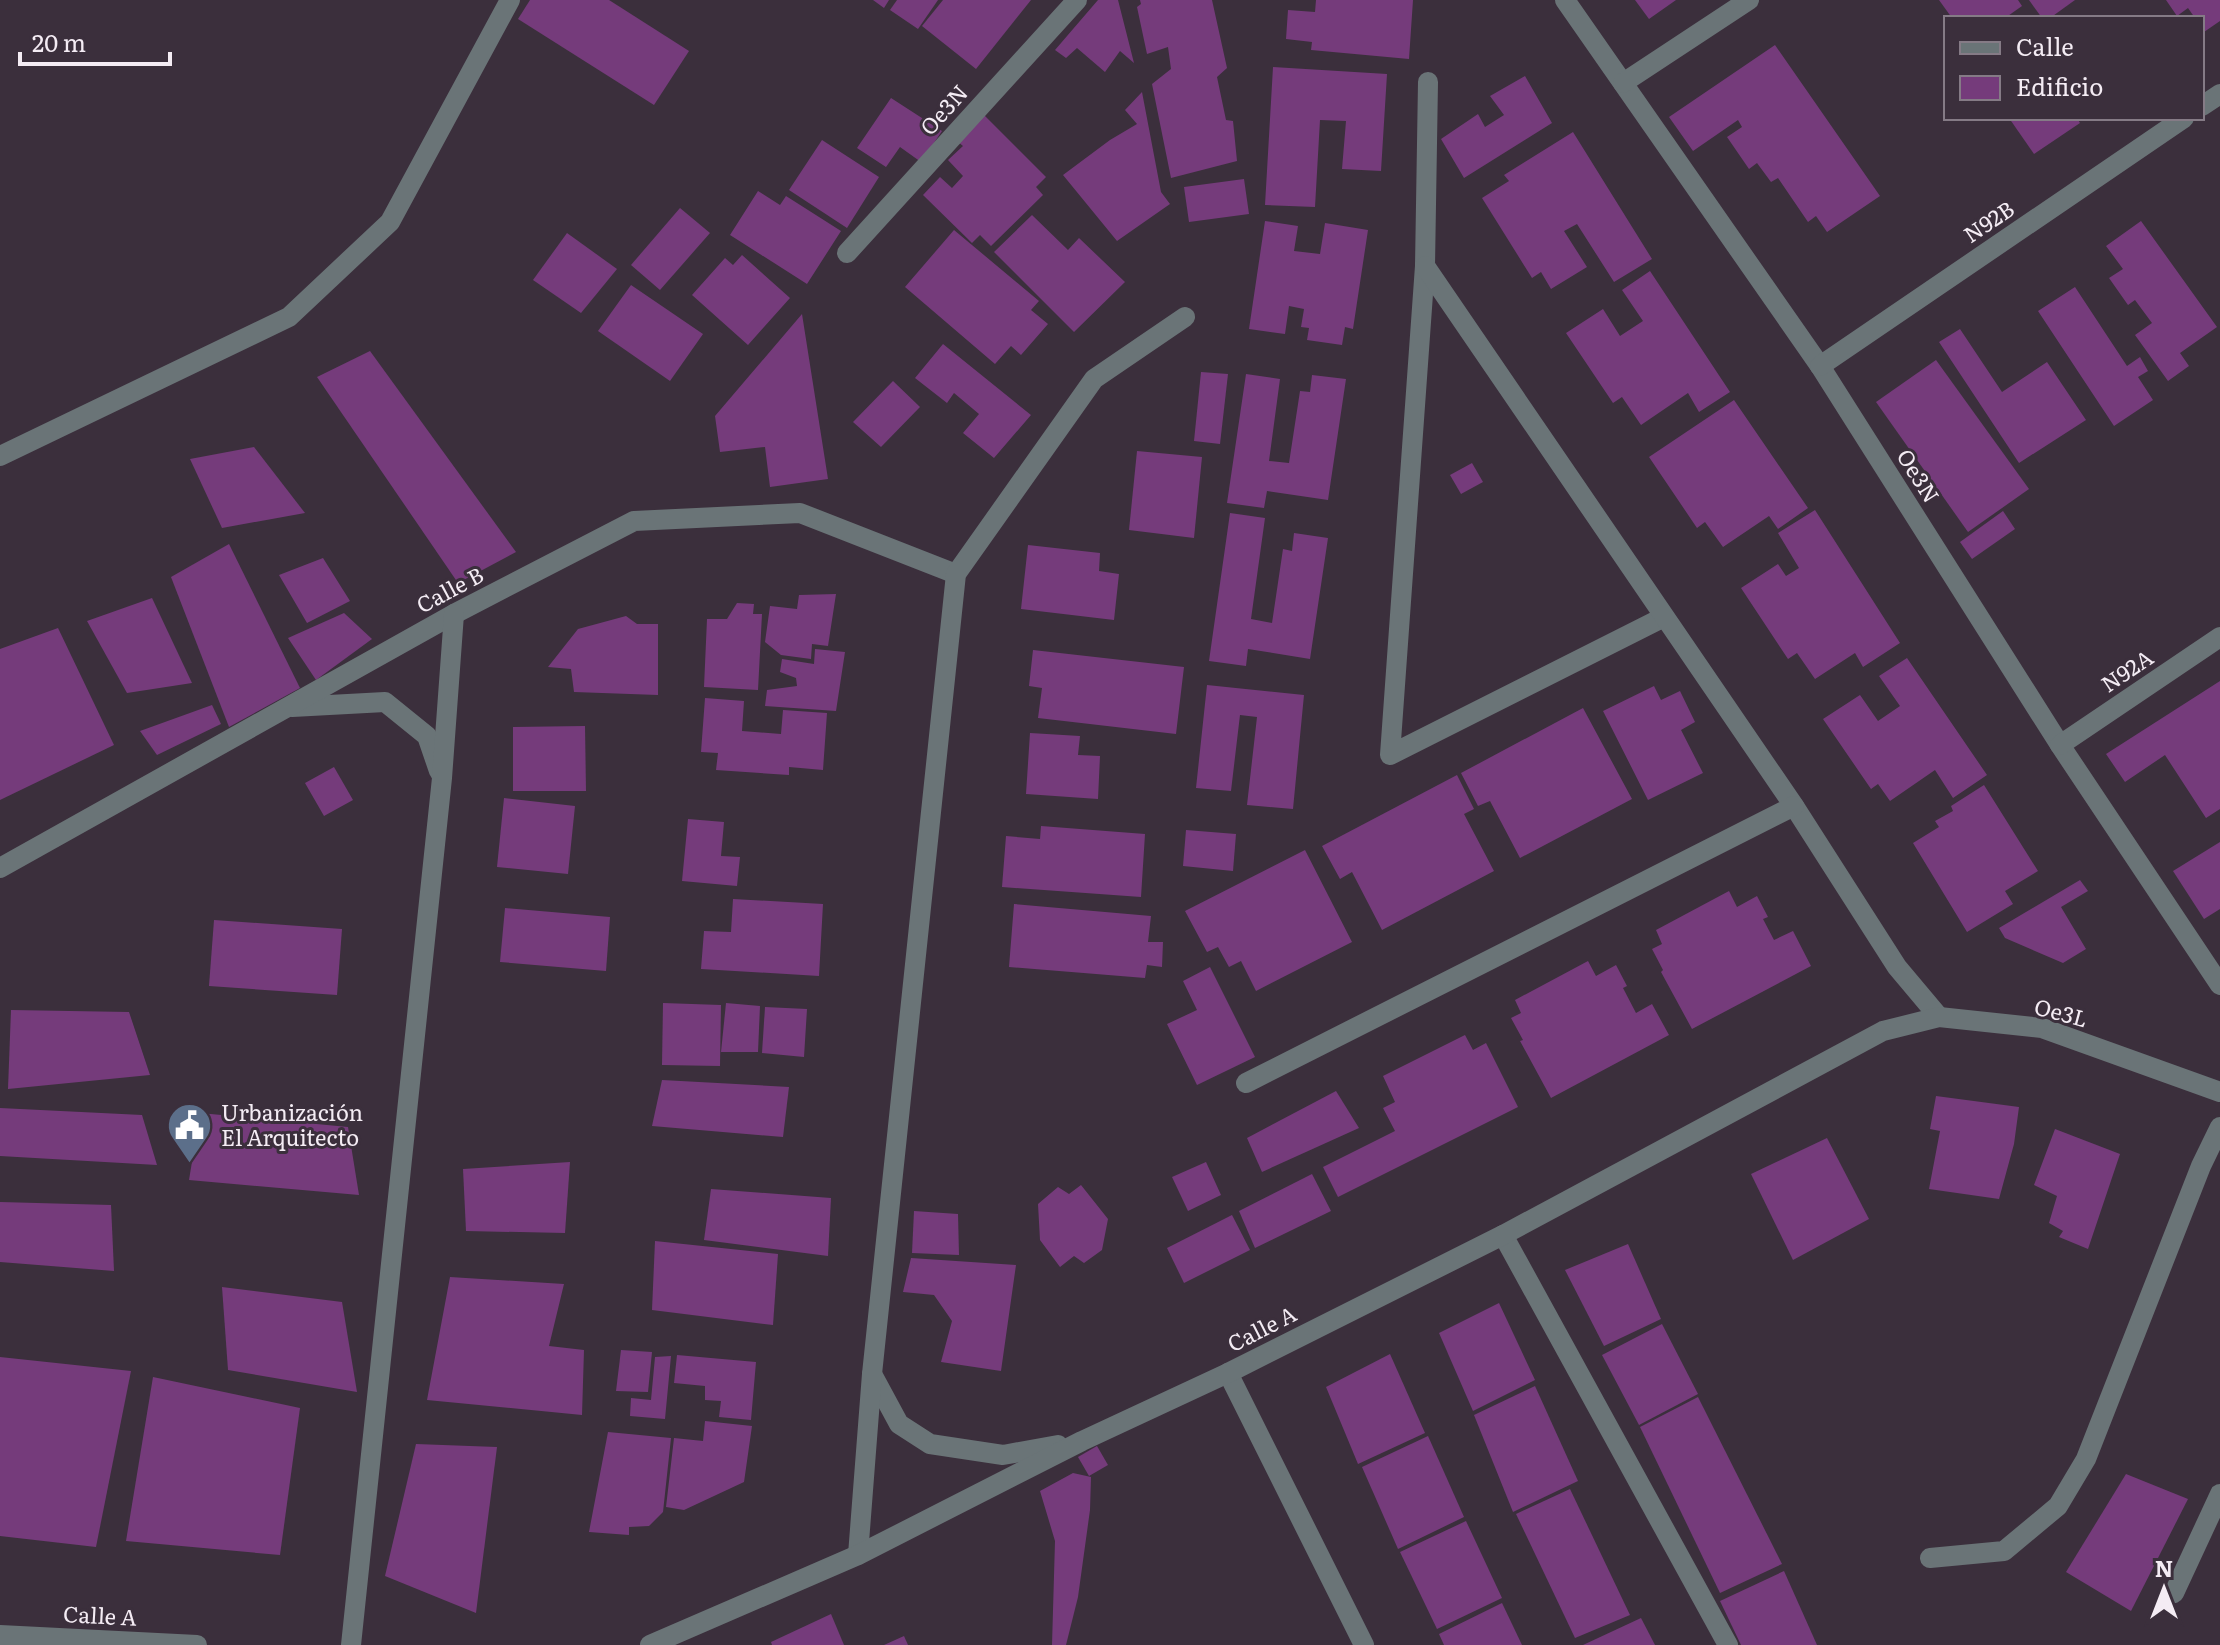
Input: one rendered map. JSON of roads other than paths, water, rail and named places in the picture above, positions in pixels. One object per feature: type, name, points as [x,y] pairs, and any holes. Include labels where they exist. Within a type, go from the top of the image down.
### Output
[{"type":"street","points":[[0,456],[289,317],[390,222],[510,0]]},
{"type":"street","name":"Oe3N","points":[[847,253],[1077,0]]},
{"type":"street","name":"Oe3N","points":[[1565,0],[1820,366],[2060,745],[2220,985]]},
{"type":"street","points":[[1623,83],[1749,0]]},
{"type":"street","points":[[1428,82],[1425,266],[1390,755],[1664,617]]},
{"type":"street","name":"N92B","points":[[1820,366],[2181,120]]},
{"type":"street","points":[[1425,266],[1794,806],[1897,967],[1939,1017]]},
{"type":"street","points":[[858,1555],[872,1374],[956,574],[1094,379],[1185,317]]},
{"type":"street","name":"Calle B","points":[[0,868],[454,614],[634,521],[800,513],[956,574]]},
{"type":"street","points":[[351,1645],[442,778],[454,614]]},
{"type":"street","name":"N92A","points":[[2060,745],[2220,637]]},
{"type":"street","points":[[288,707],[385,702],[427,736],[442,778]]},
{"type":"street","points":[[1246,1083],[1794,806]]},
{"type":"street","name":"Oe3L","points":[[1883,1031],[1939,1017],[2042,1028],[2220,1092]]},
{"type":"street","name":"Calle A","points":[[650,1645],[858,1555],[1082,1441],[1228,1373],[1503,1235],[1883,1031]]},
{"type":"street","points":[[1930,1558],[2004,1551],[2058,1506],[2086,1459],[2201,1166],[2220,1127]]},
{"type":"street","points":[[1503,1235],[1728,1645]]},
{"type":"street","points":[[1228,1373],[1364,1645]]},
{"type":"street","points":[[872,1374],[899,1424],[930,1444],[1003,1455],[1082,1441]]},
{"type":"street","points":[[2174,1593],[2220,1494]]},
{"type":"street","name":"Calle A","points":[[0,1635],[197,1645]]},
{"type":"place","name":"Urbanización El Arquitecto","points":[[190,1165]]}]
